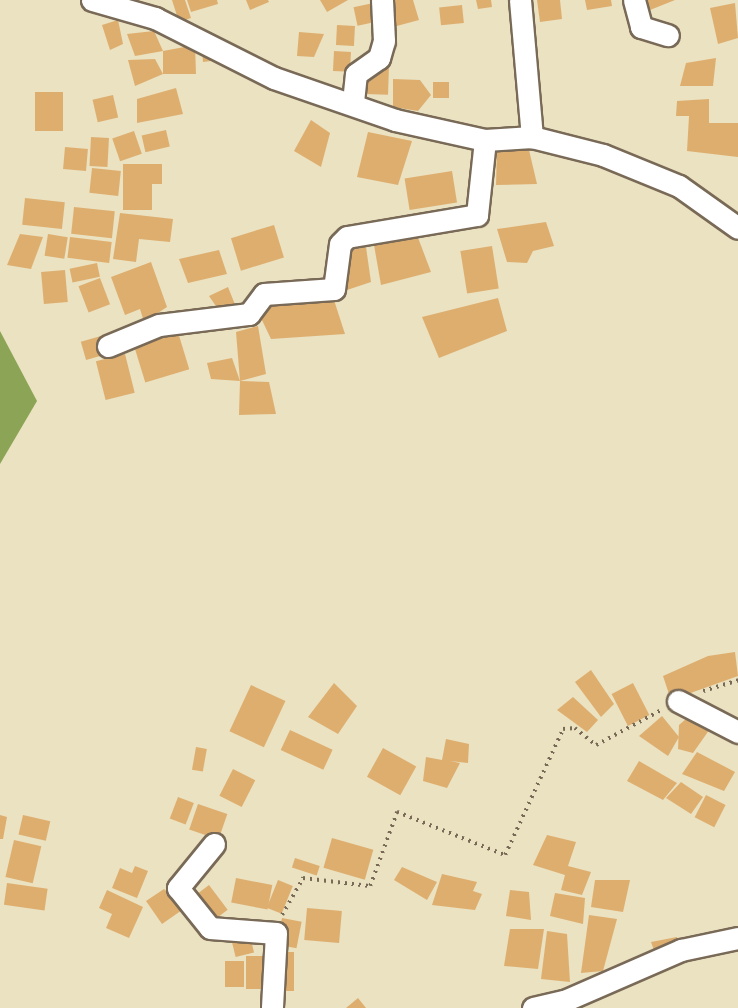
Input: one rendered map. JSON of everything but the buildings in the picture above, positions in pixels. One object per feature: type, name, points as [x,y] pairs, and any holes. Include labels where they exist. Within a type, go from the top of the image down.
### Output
[{"type":"street","points":[[92,0],[155,18],[299,88],[353,102],[395,120],[485,140],[532,137],[603,155],[679,186],[738,228]]},
{"type":"street","points":[[353,102],[356,74],[379,58],[384,41],[382,0]]},
{"type":"street","points":[[520,0],[532,137]]},
{"type":"street","points":[[634,0],[641,27],[668,35]]},
{"type":"street","points":[[107,346],[159,325],[249,314],[264,294],[334,289],[340,244],[347,237],[477,215],[485,140]]},
{"type":"street","points":[[678,701],[738,732]]},
{"type":"street","points":[[214,844],[180,881],[181,895],[210,928],[276,933],[272,1008]]},
{"type":"street","points":[[533,1008],[564,1001],[681,950],[738,938]]},
{"type":"path","points":[[276,933],[301,879],[370,886],[397,813],[457,841],[508,853],[563,730],[571,726],[600,744],[678,701],[738,680]]},
{"type":"green space","points":[[0,331],[37,401],[0,464]]}]
